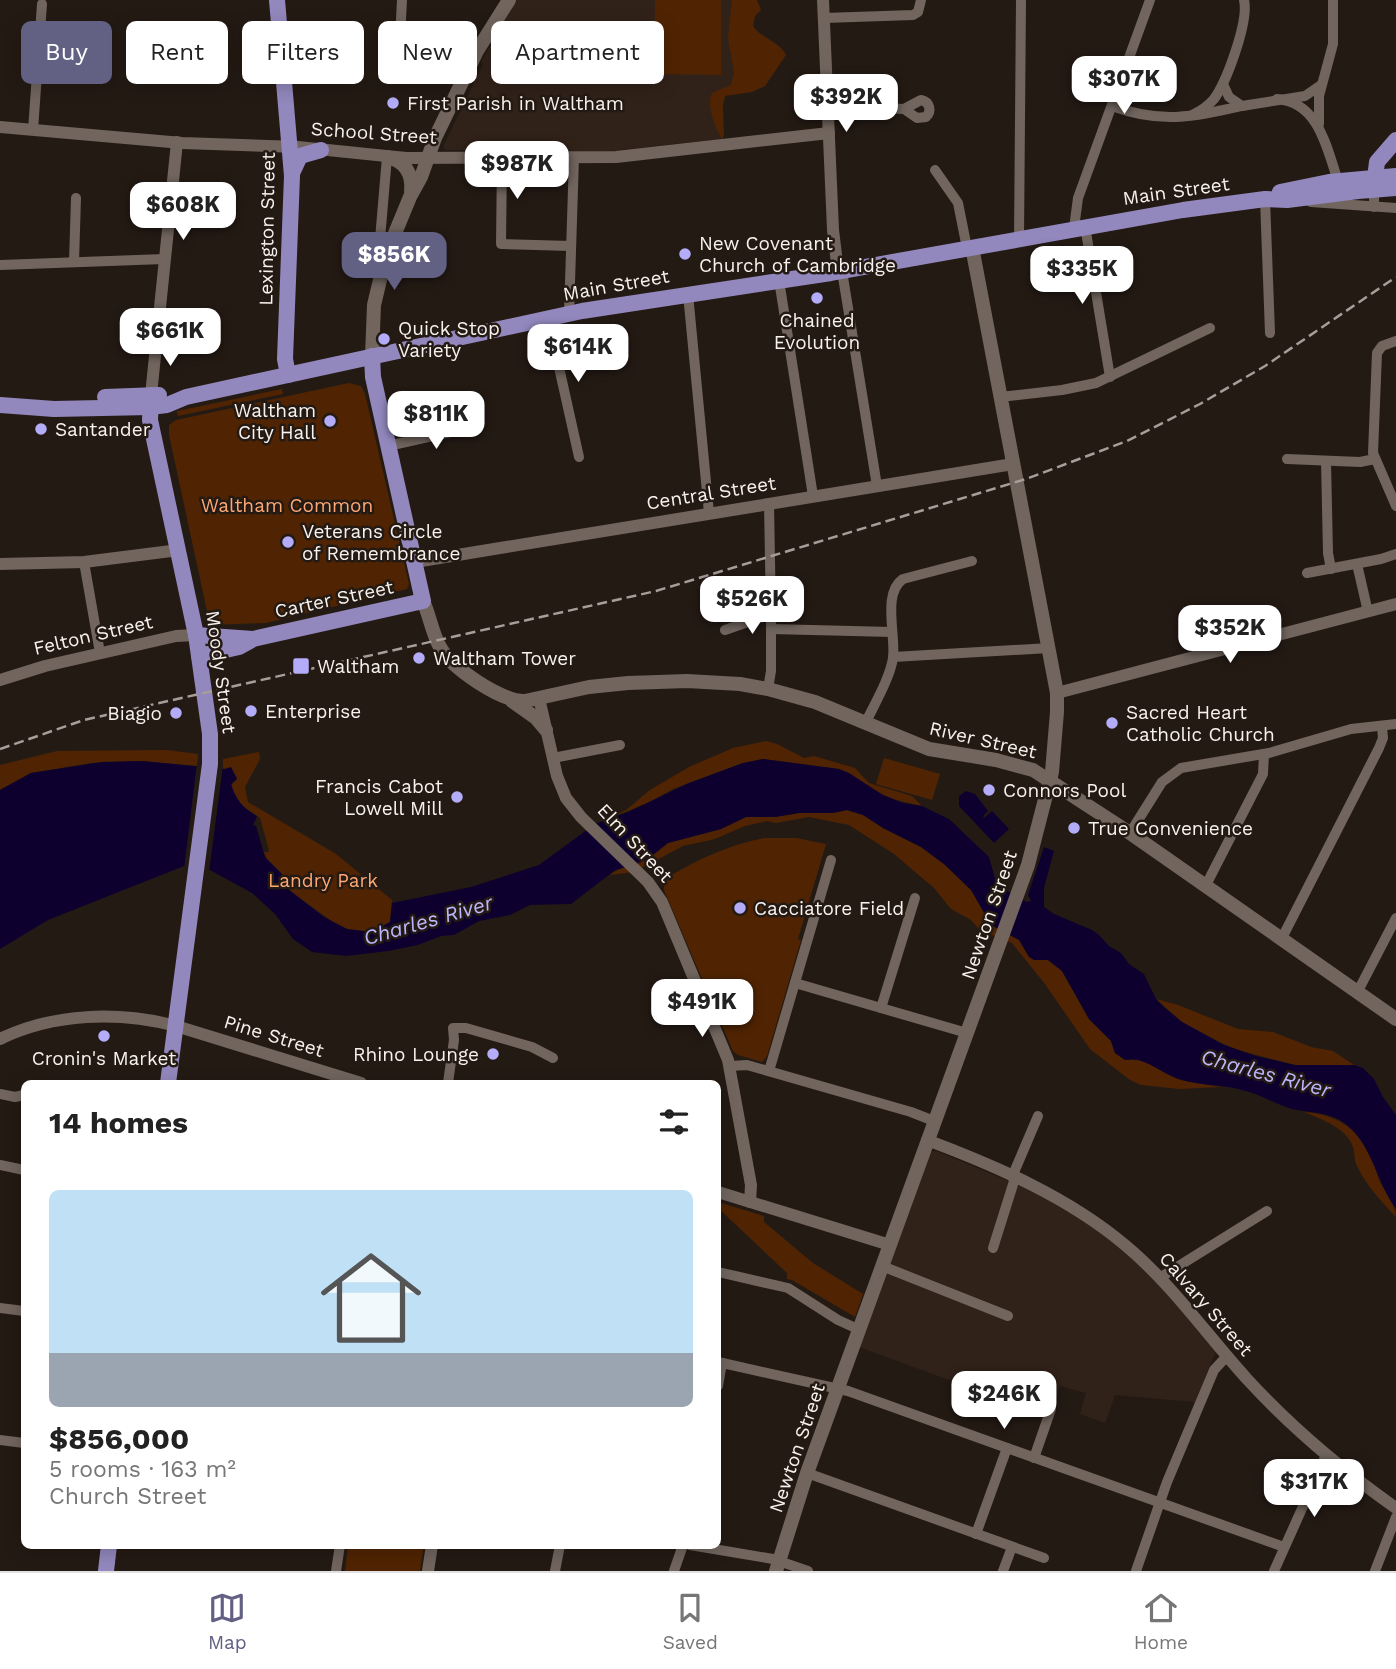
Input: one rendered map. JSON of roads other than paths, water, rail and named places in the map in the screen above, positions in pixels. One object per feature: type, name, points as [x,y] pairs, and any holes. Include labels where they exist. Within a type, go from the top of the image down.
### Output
[{"type":"main road","name":"Lexington Street","points":[[278,0],[292,176],[285,355],[288,375]]},
{"type":"main road","points":[[477,51],[509,0]]},
{"type":"main road","points":[[461,84],[435,138],[385,260],[374,305],[373,377],[424,601],[436,640],[444,654],[457,667],[508,698],[536,718],[546,730]]},
{"type":"main road","points":[[1374,183],[1378,158],[1396,140]]},
{"type":"main road","points":[[292,176],[300,156],[321,150]]},
{"type":"main road","points":[[387,157],[400,161],[407,169],[412,181],[410,197]]},
{"type":"main road","name":"Main Street","points":[[0,405],[54,409],[186,397],[569,313],[840,271],[1080,227],[1272,200],[1374,183],[1396,176]]},
{"type":"main road","name":"Main Street","points":[[1272,200],[1293,189],[1338,181],[1374,183],[1396,188]]},
{"type":"main road","name":"Newton Street","points":[[777,1566],[807,1473],[927,1140],[1020,892],[1050,779],[1057,693],[970,247]]},
{"type":"main road","points":[[156,448],[163,417],[172,406],[186,397]]},
{"type":"main road","name":"Moody Street","points":[[150,401],[150,420],[200,656],[211,737],[210,764],[168,1080]]},
{"type":"main road","name":"Carter Street","points":[[196,635],[253,639],[424,601]]},
{"type":"main road","name":"Carter Street","points":[[200,656],[239,647],[253,639]]},
{"type":"main road","name":"River Street","points":[[539,698],[594,686],[664,681],[715,682],[768,689],[819,703],[929,749],[1005,762],[1033,770],[1130,832],[1396,1019]]},
{"type":"main road","points":[[508,698],[520,701],[539,698]]},
{"type":"main road","points":[[106,1571],[109,1549]]},
{"type":"street","points":[[401,0],[401,21]]},
{"type":"street","points":[[823,0],[833,230],[877,486]]},
{"type":"street","points":[[824,18],[913,15],[920,9],[921,0]]},
{"type":"street","points":[[1019,238],[1021,0]]},
{"type":"street","points":[[1110,377],[1080,227],[1078,198],[1150,0]]},
{"type":"street","points":[[1192,115],[1209,104],[1223,84],[1244,23],[1244,0]]},
{"type":"street","points":[[1320,128],[1319,104],[1333,44],[1333,0]]},
{"type":"street","points":[[33,130],[41,4]]},
{"type":"street","points":[[1112,106],[1160,118],[1192,115],[1305,96],[1323,82]]},
{"type":"street","points":[[1223,84],[1227,96],[1242,106]]},
{"type":"street","points":[[1278,99],[1301,107],[1313,118],[1320,128],[1338,181]]},
{"type":"street","points":[[828,106],[904,108]]},
{"type":"street","name":"School Street","points":[[0,127],[177,142],[290,147],[387,157],[428,158],[574,158],[648,154],[829,133]]},
{"type":"street","points":[[150,401],[177,142]]},
{"type":"street","points":[[387,157],[380,239],[391,245]]},
{"type":"street","points":[[502,158],[502,244],[570,246]]},
{"type":"street","points":[[569,313],[574,158]]},
{"type":"street","points":[[935,170],[958,203],[970,247]]},
{"type":"street","points":[[1374,183],[1374,207]]},
{"type":"street","points":[[74,262],[76,198]]},
{"type":"street","points":[[1270,333],[1272,200],[1396,208]]},
{"type":"street","points":[[0,265],[164,259]]},
{"type":"street","points":[[385,260],[423,271]]},
{"type":"street","points":[[779,280],[813,496]]},
{"type":"street","points":[[688,294],[709,513]]},
{"type":"street","points":[[548,318],[579,457]]},
{"type":"street","points":[[1000,397],[1070,389],[1110,377],[1210,328]]},
{"type":"street","points":[[1396,341],[1382,345],[1377,353],[1373,451],[1396,506]]},
{"type":"street","points":[[388,446],[477,426]]},
{"type":"street","points":[[1287,459],[1360,462],[1375,459]]},
{"type":"street","points":[[1326,461],[1328,553],[1331,569]]},
{"type":"street","name":"Central Street","points":[[415,562],[877,486],[1014,470]]},
{"type":"street","points":[[768,689],[771,674],[769,503]]},
{"type":"street","points":[[0,564],[84,562],[179,550]]},
{"type":"street","points":[[1307,573],[1396,554]]},
{"type":"street","points":[[865,724],[893,657],[892,600],[897,583],[903,579],[972,561]]},
{"type":"street","points":[[84,562],[100,653]]},
{"type":"street","points":[[1357,564],[1368,611]]},
{"type":"street","points":[[1057,693],[1396,604]]},
{"type":"street","points":[[725,630],[744,622],[771,616]]},
{"type":"street","points":[[771,629],[892,632]]},
{"type":"street","name":"Felton Street","points":[[0,680],[100,653],[179,635],[196,635]]},
{"type":"street","points":[[893,657],[1048,648]]},
{"type":"street","name":"Elm Street","points":[[539,698],[562,791],[581,817],[646,880],[660,899],[730,1066],[751,1185],[750,1202]]},
{"type":"street","points":[[1130,832],[1162,782],[1172,773],[1194,765],[1264,754],[1351,729],[1396,724]]},
{"type":"street","points":[[1282,938],[1379,748],[1383,735],[1382,727]]},
{"type":"street","points":[[553,758],[620,745]]},
{"type":"street","points":[[1206,885],[1263,774],[1264,754]]},
{"type":"street","points":[[769,1071],[831,860]]},
{"type":"street","points":[[881,1008],[915,898]]},
{"type":"street","points":[[1358,991],[1396,918]]},
{"type":"street","points":[[795,983],[967,1033]]},
{"type":"street","name":"Pine Street","points":[[0,1039],[42,1023],[83,1017],[122,1018],[176,1026],[351,1080]]},
{"type":"street","points":[[448,1080],[453,1028],[466,1028],[532,1047],[552,1058]]},
{"type":"street","points":[[730,1066],[744,1065],[769,1071],[934,1121]]},
{"type":"street","points":[[0,1094],[21,1096]]},
{"type":"street","points":[[993,1248],[1014,1177],[1038,1116]]},
{"type":"street","name":"Calvary Street","points":[[927,1140],[1014,1177],[1088,1217],[1122,1242],[1161,1277],[1227,1356],[1279,1412],[1326,1455],[1396,1508]]},
{"type":"street","points":[[0,1165],[21,1169]]},
{"type":"street","points":[[721,1193],[890,1245]]},
{"type":"street","points":[[1161,1277],[1267,1211]]},
{"type":"street","points":[[882,1266],[1008,1316]]},
{"type":"street","points":[[721,1273],[788,1288],[860,1330]]},
{"type":"street","points":[[0,1308],[21,1311]]},
{"type":"street","points":[[1136,1571],[1160,1503],[1214,1370],[1227,1356]]},
{"type":"street","points":[[721,1363],[839,1388],[1284,1547]]},
{"type":"street","points":[[1034,1458],[1051,1409]]},
{"type":"street","points":[[0,1440],[21,1443]]},
{"type":"street","points":[[976,1534],[1007,1448]]},
{"type":"street","points":[[1274,1571],[1326,1455]]},
{"type":"street","points":[[807,1473],[1044,1558]]},
{"type":"street","points":[[1375,1571],[1396,1517]]},
{"type":"street","points":[[1003,1571],[1012,1546]]},
{"type":"street","points":[[336,1571],[339,1549]]},
{"type":"street","points":[[429,1571],[432,1549]]},
{"type":"street","points":[[555,1571],[558,1549]]},
{"type":"street","points":[[674,1571],[682,1549]]},
{"type":"street","points":[[707,1549],[808,1571]]},
{"type":"water","name":"Charles River","points":[[763,759],[839,769],[883,795],[903,803],[922,806],[949,819],[989,857],[996,882],[1027,902],[1031,901],[1028,895],[1044,847],[1054,851],[1044,888],[1044,907],[1092,930],[1121,953],[1129,964],[1144,974],[1156,999],[1182,1022],[1222,1044],[1256,1056],[1295,1065],[1354,1065],[1363,1068],[1374,1079],[1396,1115],[1396,1209],[1363,1145],[1342,1121],[1292,1109],[1242,1090],[1187,1081],[1139,1060],[1125,1060],[1115,1053],[1111,1041],[1089,1019],[1062,971],[1048,960],[1034,960],[1029,957],[1019,940],[991,925],[971,890],[944,864],[921,847],[863,815],[847,810],[746,817],[721,829],[668,843],[648,859],[614,871],[571,904],[530,905],[510,915],[479,921],[454,935],[388,951],[346,956],[312,952],[293,939],[275,914],[252,893],[210,870],[184,866],[48,920],[0,949],[0,790],[31,773],[102,762],[142,761],[225,769],[231,767],[237,779],[231,784],[235,795],[244,807],[257,816],[253,825],[256,826],[265,857],[281,873],[288,889],[324,917],[347,929],[373,931],[390,922],[392,903],[471,887],[539,865],[595,824],[628,812],[689,783],[743,763]]},
{"type":"water","name":"Connors Pool","points":[[966,791],[975,794],[988,811],[984,818],[992,811],[1009,829],[994,843],[959,806],[959,796]]},
{"type":"railway","points":[[0,749],[84,720],[656,591],[1026,479],[1127,441],[1200,404],[1265,366],[1396,277]]},
{"type":"place","name":"First Parish in Waltham","points":[[393,103]]},
{"type":"place","name":"New Covenant Church of Cambridge","points":[[685,254]]},
{"type":"place","name":"Chained Evolution","points":[[817,298]]},
{"type":"place","name":"Quick Stop Variety","points":[[384,339]]},
{"type":"place","name":"Waltham City Hall","points":[[330,421]]},
{"type":"place","name":"Santander","points":[[41,429]]},
{"type":"place","name":"Veterans Circle of Remembrance","points":[[288,542]]},
{"type":"place","name":"Waltham Tower","points":[[419,658]]},
{"type":"place","name":"Waltham","points":[[301,666]]},
{"type":"place","name":"Enterprise","points":[[251,711]]},
{"type":"place","name":"Biagio","points":[[176,713]]},
{"type":"place","name":"Sacred Heart Catholic Church","points":[[1112,723]]},
{"type":"place","name":"Connors Pool","points":[[989,790]]},
{"type":"place","name":"Francis Cabot Lowell Mill","points":[[457,797]]},
{"type":"place","name":"True Convenience","points":[[1074,828]]},
{"type":"place","name":"Cacciatore Field","points":[[740,908]]},
{"type":"place","name":"Cronin's Market","points":[[104,1036]]},
{"type":"place","name":"Rhino Lounge","points":[[493,1054]]},
{"type":"park label","name":"Waltham Common","points":[[287,505]]},
{"type":"park label","name":"Landry Park","points":[[323,880]]}]
